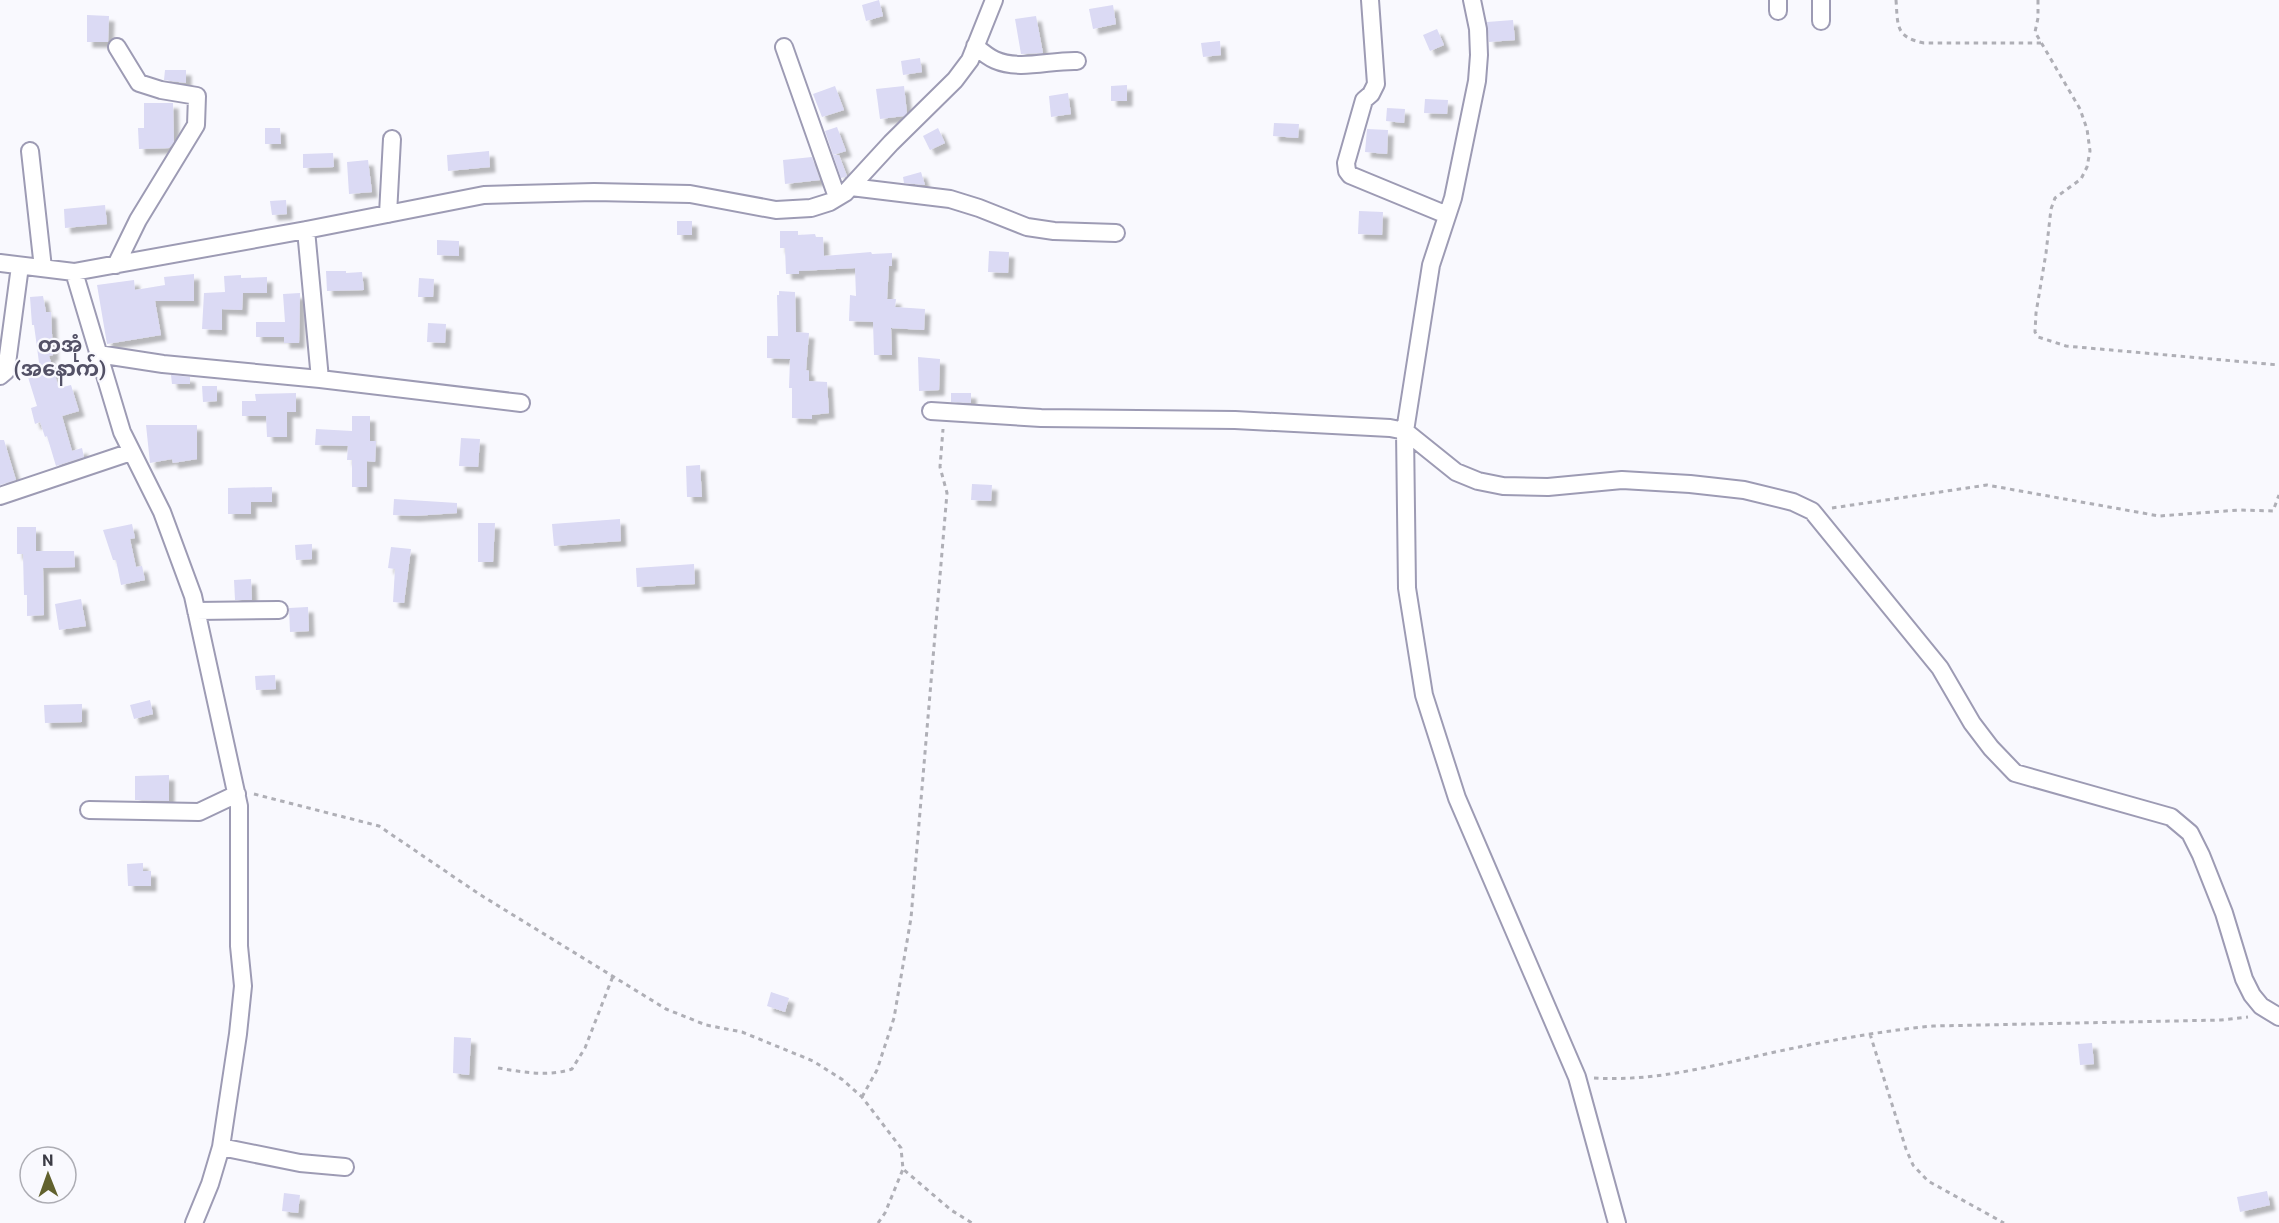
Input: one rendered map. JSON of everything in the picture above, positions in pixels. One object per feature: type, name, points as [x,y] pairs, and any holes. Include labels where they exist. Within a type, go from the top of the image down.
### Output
[{"type":"street","points":[[0,263],[74,272],[484,195],[594,192],[690,194],[776,210],[812,208],[837,197],[851,187],[891,143],[955,80],[970,60],[994,0]]},
{"type":"street","points":[[1370,0],[1376,84],[1364,100],[1346,163],[1347,171],[1350,175],[1447,215]]},
{"type":"street","points":[[1473,0],[1478,29],[1477,81],[1453,198],[1431,265],[1405,430],[1407,588],[1424,695],[1457,798],[1578,1077],[1617,1223]]},
{"type":"street","points":[[1821,0],[1821,21]]},
{"type":"street","points":[[975,46],[993,59],[1009,64],[1077,61]]},
{"type":"street","points":[[116,265],[138,220],[196,125],[197,96],[140,84],[117,47]]},
{"type":"street","points":[[784,47],[837,197]]},
{"type":"street","points":[[388,214],[392,139]]},
{"type":"street","points":[[30,152],[43,268]]},
{"type":"street","points":[[851,187],[950,199],[1027,227],[1054,231],[1116,233]]},
{"type":"street","points":[[306,230],[320,379]]},
{"type":"street","points":[[0,376],[6,370],[20,266]]},
{"type":"street","points":[[74,272],[122,432],[162,512],[196,611],[239,806],[239,946],[243,986],[238,1034],[220,1147],[206,1194],[194,1223]]},
{"type":"street","points":[[98,354],[163,364],[320,379],[521,403]]},
{"type":"street","points":[[938,412],[1041,418],[1140,421],[1236,420],[1373,426],[1405,430],[1456,472],[1478,481],[1503,486],[1548,486],[1622,480],[1744,489],[1793,502],[1812,511],[1940,668],[1972,723],[1991,748],[2015,773],[2171,817],[2190,833],[2224,914],[2244,979],[2252,995],[2272,1013]]},
{"type":"street","points":[[0,496],[131,452]]},
{"type":"street","points":[[196,611],[279,609]]},
{"type":"street","points":[[89,810],[199,812],[237,794]]},
{"type":"street","points":[[220,1147],[300,1163],[345,1167]]},
{"type":"path","points":[[1896,0],[1898,26],[1901,33],[1910,40],[1924,43],[2041,43]]},
{"type":"path","points":[[2038,0],[2035,32],[2080,109],[2087,129],[2090,151],[2082,179],[2055,198],[2051,209],[2036,313],[2035,332],[2038,337],[2066,346],[2279,365]]},
{"type":"path","points":[[862,1097],[877,1070],[894,1018],[911,918],[947,493],[940,467],[938,412]]},
{"type":"path","points":[[1812,511],[1987,485],[2159,516],[2239,510],[2273,511],[2279,495]]},
{"type":"path","points":[[237,794],[256,794],[379,826],[479,894],[666,1009],[706,1025],[751,1035],[813,1060],[843,1080],[862,1097],[901,1148],[903,1169],[885,1213],[878,1223]]},
{"type":"path","points":[[498,1068],[538,1074],[560,1073],[572,1069],[585,1048],[613,976]]},
{"type":"path","points":[[1578,1077],[1616,1079],[1650,1077],[1870,1034],[1933,1026],[2221,1020],[2272,1013]]},
{"type":"path","points":[[1870,1034],[1912,1165],[1928,1181],[2004,1223]]},
{"type":"path","points":[[903,1169],[951,1210],[972,1223]]},
{"type":"building","points":[[879,0],[883,16],[866,21],[862,5]]},
{"type":"building","points":[[1113,5],[1116,24],[1093,29],[1089,9]]},
{"type":"building","points":[[87,15],[109,16],[108,42],[87,42]]},
{"type":"building","points":[[1036,16],[1043,53],[1021,54],[1015,19]]},
{"type":"building","points":[[1513,20],[1515,40],[1489,42],[1487,22]]},
{"type":"building","points":[[1437,29],[1444,45],[1430,51],[1423,35]]},
{"type":"building","points":[[1220,41],[1221,55],[1203,57],[1201,43]]},
{"type":"building","points":[[920,58],[922,72],[903,75],[901,61]]},
{"type":"building","points":[[165,70],[186,70],[186,83],[164,80]]},
{"type":"building","points":[[1127,85],[1127,101],[1111,101],[1111,86]]},
{"type":"building","points":[[835,86],[844,110],[822,117],[813,94]]},
{"type":"building","points":[[904,86],[907,113],[904,116],[880,119],[876,89]]},
{"type":"building","points":[[1068,93],[1071,114],[1051,117],[1049,96]]},
{"type":"building","points":[[1425,99],[1448,100],[1447,114],[1424,113]]},
{"type":"building","points":[[144,103],[173,103],[174,142],[169,148],[139,149],[138,128],[144,128]]},
{"type":"building","points":[[1387,108],[1405,109],[1404,123],[1386,121]]},
{"type":"building","points":[[1274,123],[1299,124],[1298,138],[1273,136]]},
{"type":"building","points":[[837,127],[846,151],[833,155],[825,131]]},
{"type":"building","points":[[265,128],[280,128],[281,144],[265,144]]},
{"type":"building","points":[[938,128],[945,143],[930,150],[923,136]]},
{"type":"building","points":[[1367,129],[1388,130],[1387,154],[1365,152]]},
{"type":"building","points":[[489,151],[490,167],[448,171],[447,155]]},
{"type":"building","points":[[333,153],[334,167],[303,168],[303,154]]},
{"type":"building","points":[[833,155],[839,155],[847,176],[841,178]]},
{"type":"building","points":[[812,157],[820,180],[785,184],[783,160]]},
{"type":"building","points":[[368,160],[372,192],[349,194],[347,162]]},
{"type":"building","points":[[921,172],[925,185],[904,183],[903,177]]},
{"type":"building","points":[[286,200],[287,214],[272,215],[270,201]]},
{"type":"building","points":[[105,205],[107,224],[65,228],[64,209]]},
{"type":"building","points":[[1359,211],[1383,212],[1382,235],[1358,234]]},
{"type":"building","points":[[677,221],[692,221],[692,235],[677,235]]},
{"type":"building","points":[[780,231],[798,231],[798,235],[815,234],[816,237],[823,237],[824,256],[871,252],[872,254],[892,253],[887,299],[896,299],[895,307],[925,309],[924,330],[891,328],[892,355],[874,355],[873,322],[849,321],[850,295],[856,296],[855,268],[799,271],[799,274],[786,274],[785,248],[780,248]]},
{"type":"building","points":[[437,240],[459,241],[459,256],[437,255]]},
{"type":"building","points":[[989,251],[1009,252],[1008,273],[988,272]]},
{"type":"building","points":[[326,271],[362,272],[364,290],[327,291]]},
{"type":"building","points":[[194,274],[194,301],[155,301],[161,335],[107,344],[97,285],[134,280],[135,290],[165,285],[164,277]]},
{"type":"building","points":[[241,275],[241,278],[267,277],[267,293],[243,293],[242,310],[222,309],[222,330],[202,329],[204,293],[225,292],[224,276]]},
{"type":"building","points":[[419,278],[434,279],[433,297],[418,297]]},
{"type":"building","points":[[779,291],[795,292],[796,332],[809,333],[806,370],[809,371],[809,381],[827,382],[829,413],[812,415],[812,419],[792,418],[792,388],[789,388],[790,359],[767,358],[767,336],[778,336],[777,295]]},
{"type":"building","points":[[300,293],[299,343],[284,343],[284,337],[256,337],[256,322],[285,322],[283,294]]},
{"type":"building","points":[[43,296],[46,312],[51,312],[53,355],[49,356],[59,388],[71,385],[79,411],[62,416],[72,451],[82,448],[84,457],[56,466],[40,422],[35,424],[31,408],[37,406],[27,374],[40,370],[34,325],[32,325],[30,297]]},
{"type":"building","points":[[428,323],[446,324],[445,343],[427,342]]},
{"type":"building","points":[[918,357],[940,359],[939,390],[919,391]]},
{"type":"building","points":[[171,375],[190,377],[190,384],[172,384]]},
{"type":"building","points":[[202,386],[217,386],[217,401],[203,402]]},
{"type":"building","points":[[296,393],[296,412],[287,412],[287,437],[267,437],[266,416],[242,416],[242,401],[256,401],[255,394]]},
{"type":"building","points":[[951,393],[971,393],[971,403],[951,402]]},
{"type":"building","points":[[352,416],[370,416],[370,441],[376,441],[375,462],[367,461],[367,487],[352,487],[352,460],[347,460],[348,446],[315,445],[316,429],[352,431]]},
{"type":"building","points":[[146,425],[197,425],[197,459],[173,463],[172,459],[150,463]]},
{"type":"building","points":[[461,438],[480,439],[478,467],[459,466]]},
{"type":"building","points":[[0,440],[4,440],[16,480],[0,485]]},
{"type":"building","points":[[700,465],[702,497],[687,497],[686,466]]},
{"type":"building","points":[[972,484],[992,485],[991,501],[971,500]]},
{"type":"building","points":[[272,487],[272,502],[251,502],[251,514],[228,514],[228,488]]},
{"type":"building","points":[[394,499],[457,503],[457,513],[393,515]]},
{"type":"building","points":[[620,519],[621,541],[554,546],[552,524]]},
{"type":"building","points":[[478,523],[495,523],[493,562],[478,562]]},
{"type":"building","points":[[132,524],[135,538],[130,539],[136,567],[142,566],[145,580],[121,585],[116,560],[113,560],[103,530]]},
{"type":"building","points":[[17,527],[36,527],[36,551],[74,551],[75,567],[43,568],[44,615],[27,616],[23,554],[17,554]]},
{"type":"building","points":[[312,544],[312,559],[296,560],[295,545]]},
{"type":"building","points":[[391,547],[411,549],[404,603],[393,602],[395,569],[388,568]]},
{"type":"building","points":[[694,564],[695,584],[637,587],[636,568]]},
{"type":"building","points":[[251,579],[252,600],[235,600],[234,580]]},
{"type":"building","points":[[81,599],[86,626],[59,630],[55,604]]},
{"type":"building","points":[[308,607],[309,631],[290,632],[289,608]]},
{"type":"building","points":[[275,675],[276,689],[256,690],[255,676]]},
{"type":"building","points":[[150,700],[153,714],[134,719],[130,705]]},
{"type":"building","points":[[82,704],[82,722],[45,723],[44,705]]},
{"type":"building","points":[[169,775],[169,801],[135,800],[135,776]]},
{"type":"building","points":[[143,863],[143,871],[151,871],[151,886],[128,886],[127,864]]},
{"type":"building","points":[[771,992],[789,998],[785,1012],[767,1006]]},
{"type":"building","points":[[454,1037],[471,1038],[469,1075],[453,1073]]},
{"type":"building","points":[[2092,1043],[2094,1064],[2080,1065],[2078,1044]]},
{"type":"building","points":[[2267,1191],[2270,1205],[2240,1212],[2237,1197]]},
{"type":"building","points":[[284,1193],[300,1195],[298,1213],[282,1211]]},
{"type":"district","name":"တအုံ (အနောက်)","points":[[60,357]]}]
